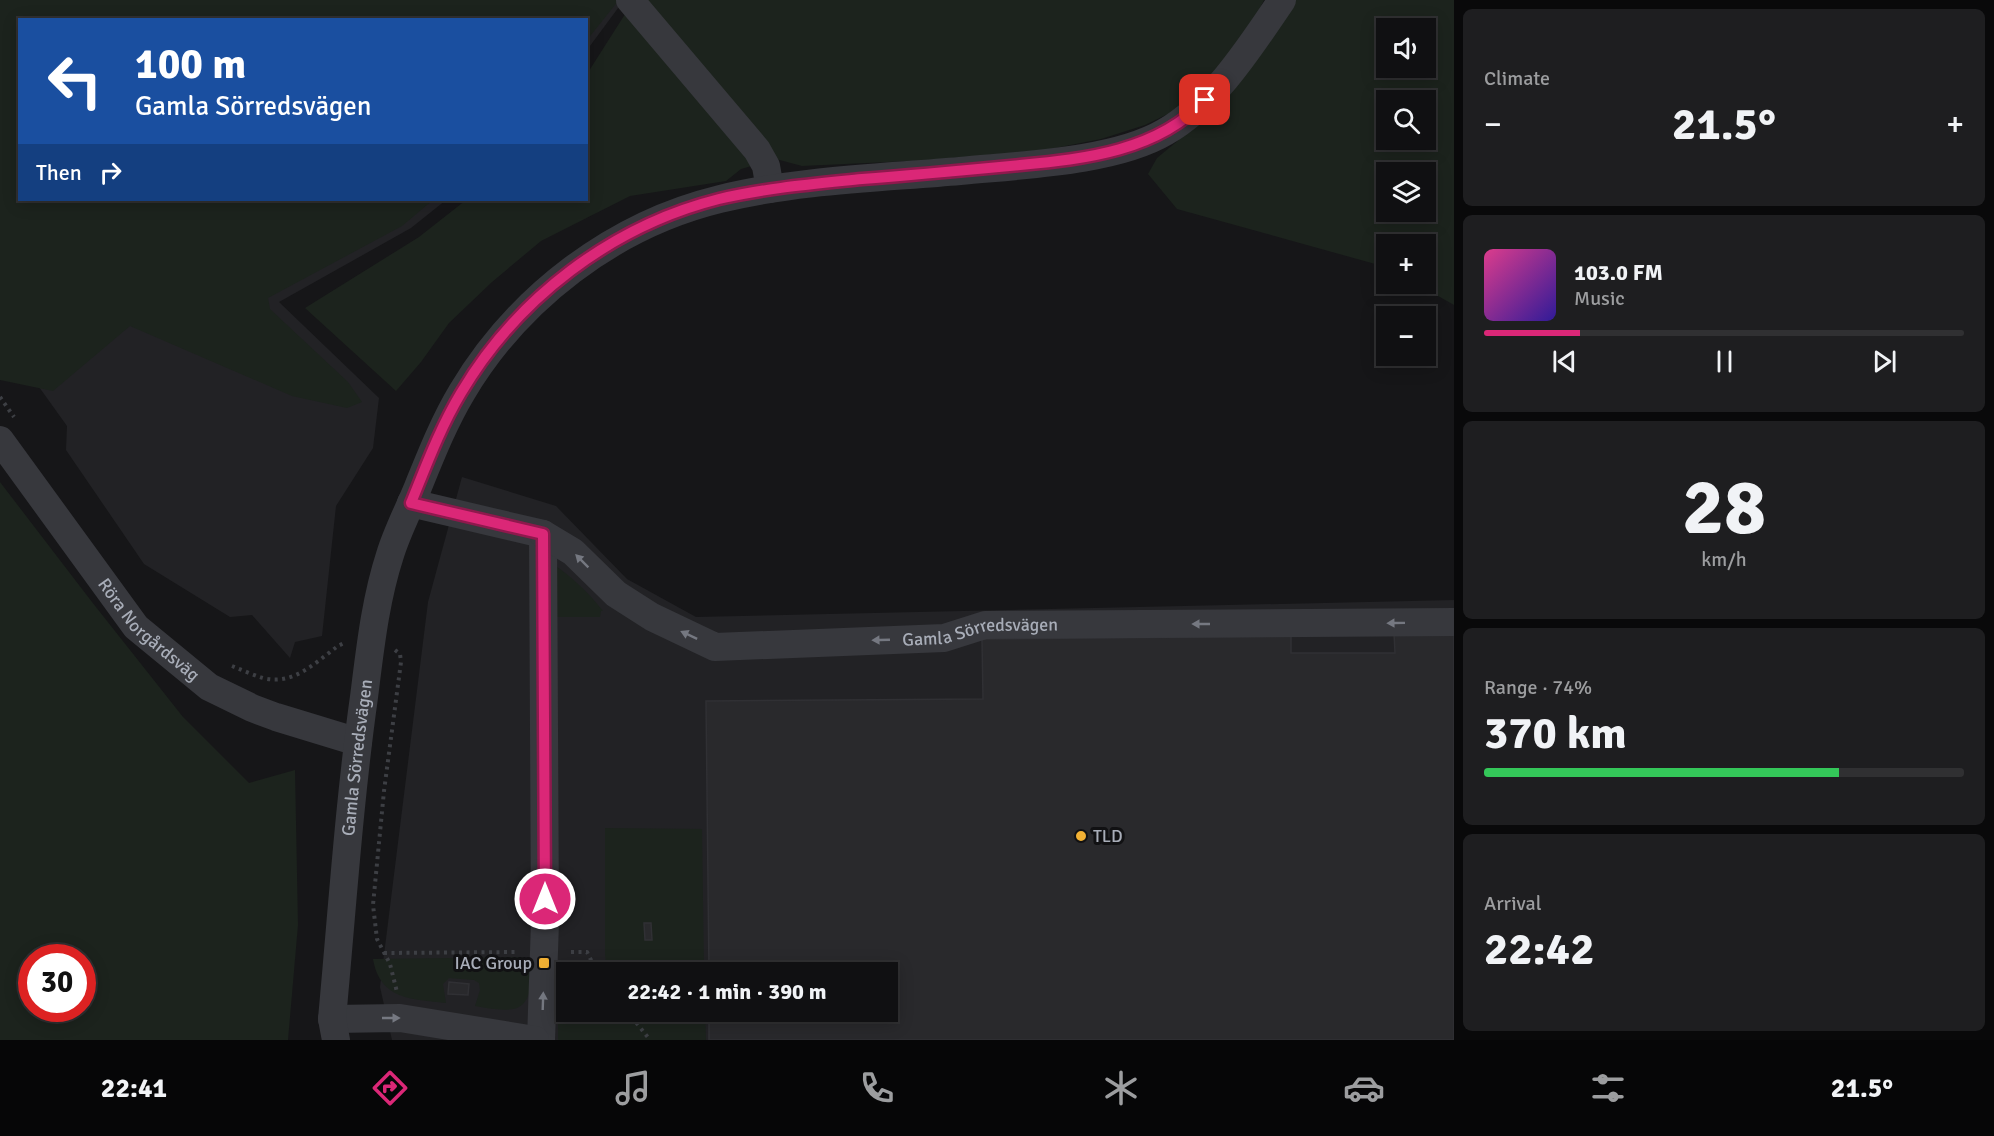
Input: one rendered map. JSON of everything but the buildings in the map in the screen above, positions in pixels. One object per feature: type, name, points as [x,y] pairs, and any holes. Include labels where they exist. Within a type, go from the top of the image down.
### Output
[{"type":"street","points":[[630,0],[757,150],[766,166],[770,189]]},
{"type":"street","name":"Gamla Sörredsvägen","points":[[535,1040],[400,1018],[334,1029],[358,742],[373,628],[390,555],[446,422],[467,384],[500,338],[549,288],[603,248],[654,221],[720,199],[770,189],[1047,163],[1101,154],[1143,142],[1166,131],[1192,113],[1246,53],[1282,0]]},
{"type":"street","name":"Röra Norgårdsväg","points":[[10,433],[136,627],[209,687],[268,714],[358,742]]},
{"type":"street","name":"Gamla Sörredsvägen","points":[[411,503],[543,534],[573,552],[616,594],[651,617],[715,647],[944,638],[985,625],[1454,622]]},
{"type":"street","points":[[541,1040],[544,952],[543,534]]},
{"type":"path","points":[[0,397],[10,433]]},
{"type":"path","points":[[231,665],[265,678],[292,677],[347,642],[371,647]]},
{"type":"path","points":[[400,1018],[390,964],[376,939],[373,905],[384,791],[401,663]]},
{"type":"path","points":[[384,953],[587,952],[592,962]]},
{"type":"path","points":[[636,1022],[650,1040]]},
{"type":"shaded area","points":[[0,0],[624,0],[588,49],[588,18],[18,18],[18,201],[445,201],[411,228],[279,302],[379,398],[373,448],[336,506],[322,636],[295,642],[290,658],[252,615],[230,617],[144,564],[66,450],[67,426],[29,373]]},
{"type":"shaded area","points":[[0,0],[619,0],[588,39],[588,18],[18,18],[18,201],[432,201],[402,226],[268,298],[270,309],[348,382],[362,402],[347,408],[292,396],[130,326],[53,391],[0,380]]},
{"type":"shaded area","points":[[634,0],[1264,0],[1242,44],[1180,108],[1145,125],[1101,139],[1045,150],[931,160],[802,166],[776,159],[741,169],[726,181],[630,196],[541,241],[492,282],[449,323],[421,362],[396,391],[305,308],[419,237],[465,201],[588,201],[588,72]]},
{"type":"shaded area","points":[[1272,0],[1454,0],[1454,305],[1435,294],[1436,234],[1376,234],[1376,264],[1177,209],[1148,174],[1157,158],[1198,124]]},
{"type":"shaded area","points":[[462,477],[556,506],[627,579],[696,617],[1454,600],[1454,1040],[392,1040],[380,987],[428,602]]},
{"type":"shaded area","points":[[0,482],[183,717],[249,783],[295,770],[298,925],[288,1040],[0,1040]]},
{"type":"shaded area","points":[[556,566],[598,604],[603,611],[600,617],[555,617]]},
{"type":"shaded area","points":[[605,828],[702,829],[704,962],[606,962]]},
{"type":"shaded area","points":[[520,957],[530,959],[531,981],[528,996],[520,1007],[504,1010],[475,1006],[480,990],[479,983],[474,980],[449,978],[443,984],[446,1003],[399,995],[383,983],[373,959]]},
{"type":"shaded area","points":[[558,1022],[705,1022],[706,1040],[558,1040]]},
{"type":"place","name":"TLD","points":[[1081,836]]},
{"type":"place","name":"IAC Group","points":[[544,963]]},
{"type":"route","points":[[545,899],[543,534],[411,503],[439,436],[456,403],[500,338],[549,288],[577,266],[633,231],[687,209],[720,199],[770,189],[1047,163],[1101,154],[1155,137],[1192,113],[1205,100]]}]
